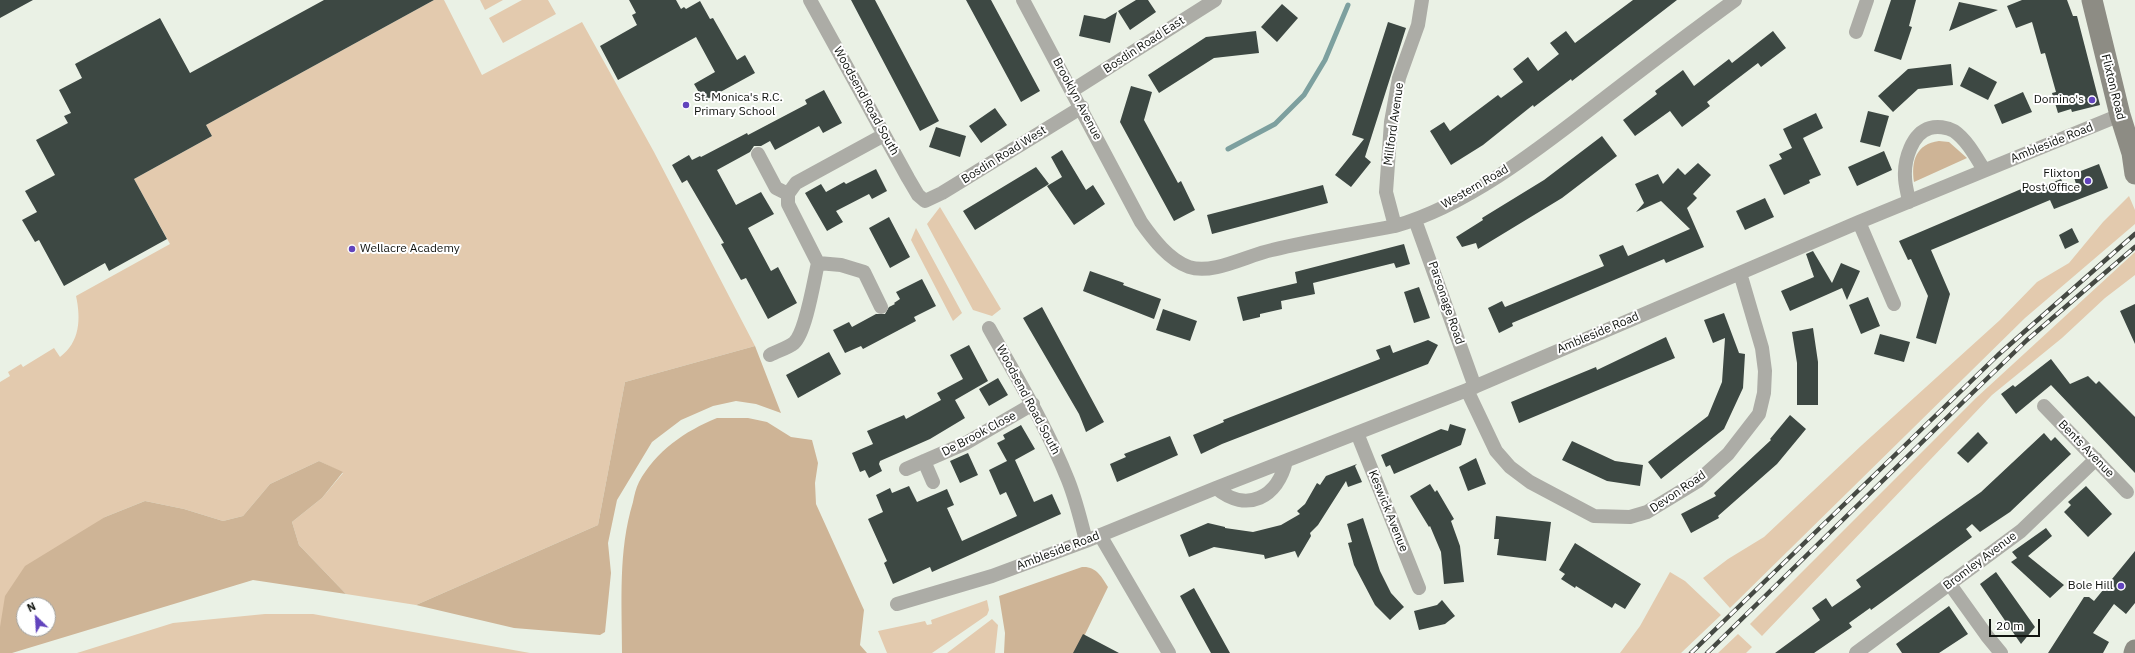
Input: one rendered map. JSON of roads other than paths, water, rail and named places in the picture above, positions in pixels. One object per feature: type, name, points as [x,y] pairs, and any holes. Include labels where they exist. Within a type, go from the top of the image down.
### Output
[{"type":"main road","name":"Flixton Road","points":[[2092,0],[2120,115],[2132,153],[2135,174]]},
{"type":"street","name":"Woodsend Road South","points":[[810,0],[918,195],[925,200]]},
{"type":"street","name":"Brooklyn Avenue","points":[[1023,0],[1073,90],[1129,200]]},
{"type":"street","name":"Bosdin Road East","points":[[1073,90],[1215,0]]},
{"type":"street","name":"Millford Avenue","points":[[1395,226],[1386,192],[1391,122],[1399,78],[1418,25],[1422,0]]},
{"type":"street","name":"Western Road","points":[[1129,200],[1141,222],[1158,243],[1179,262],[1200,270],[1215,268],[1272,250],[1395,226],[1415,220],[1462,198],[1544,145],[1735,0]]},
{"type":"street","points":[[1856,32],[1867,0]]},
{"type":"street","name":"Bosdin Road West","points":[[925,200],[942,193],[1082,107]]},
{"type":"street","name":"Ambleside Road","points":[[897,604],[992,576],[1086,542],[1286,460],[1471,388],[1859,222],[2120,115]]},
{"type":"street","points":[[1909,202],[1905,177],[1910,150],[1912,143],[1924,130],[1935,127],[1954,131],[1969,147],[1984,170]]},
{"type":"street","points":[[770,355],[793,344],[797,339],[804,322],[818,263],[788,204],[788,194],[796,183],[884,134]]},
{"type":"street","points":[[758,154],[776,188],[788,194]]},
{"type":"street","name":"Parsonage Road","points":[[1415,220],[1471,388],[1496,451],[1510,467],[1530,482],[1594,516]]},
{"type":"street","points":[[1859,222],[1894,304]]},
{"type":"street","points":[[818,263],[841,264],[864,272],[881,307]]},
{"type":"street","name":"Devon Road","points":[[1594,516],[1630,517],[1647,512],[1665,502],[1698,481],[1728,454],[1759,414],[1764,393],[1765,372],[1762,348],[1740,273]]},
{"type":"street","name":"Woodsend Road South","points":[[989,328],[1033,404],[1068,480],[1086,542]]},
{"type":"street","name":"De Brook Close","points":[[906,468],[966,443],[1033,404]]},
{"type":"street","name":"Bents Avenue","points":[[2044,406],[2128,492]]},
{"type":"street","name":"Keswick Avenue","points":[[1357,433],[1419,588]]},
{"type":"street","name":"Bromley Avenue","points":[[1856,653],[2021,531],[2096,459]]},
{"type":"street","points":[[1216,488],[1225,495],[1237,500],[1246,501],[1261,497],[1277,485],[1283,473],[1286,460]]},
{"type":"street","points":[[924,461],[933,482]]},
{"type":"street","points":[[1100,536],[1169,653]]},
{"type":"street","points":[[1950,583],[1987,636],[2001,653]]},
{"type":"waterway","points":[[1228,149],[1275,124],[1304,95],[1325,60],[1348,5]]},
{"type":"railway","points":[[1691,653],[1998,355],[2135,234]]},
{"type":"railway","points":[[1707,653],[2027,340],[2135,247]]},
{"type":"place","name":"Domino's","points":[[2092,100]]},
{"type":"place","name":"St. Monica's R.C. Primary School","points":[[686,105]]},
{"type":"place","name":"Flixton Post Office","points":[[2088,181]]},
{"type":"place","name":"Wellacre Academy","points":[[352,249]]},
{"type":"place","name":"Bole Hill","points":[[2121,586]]}]
